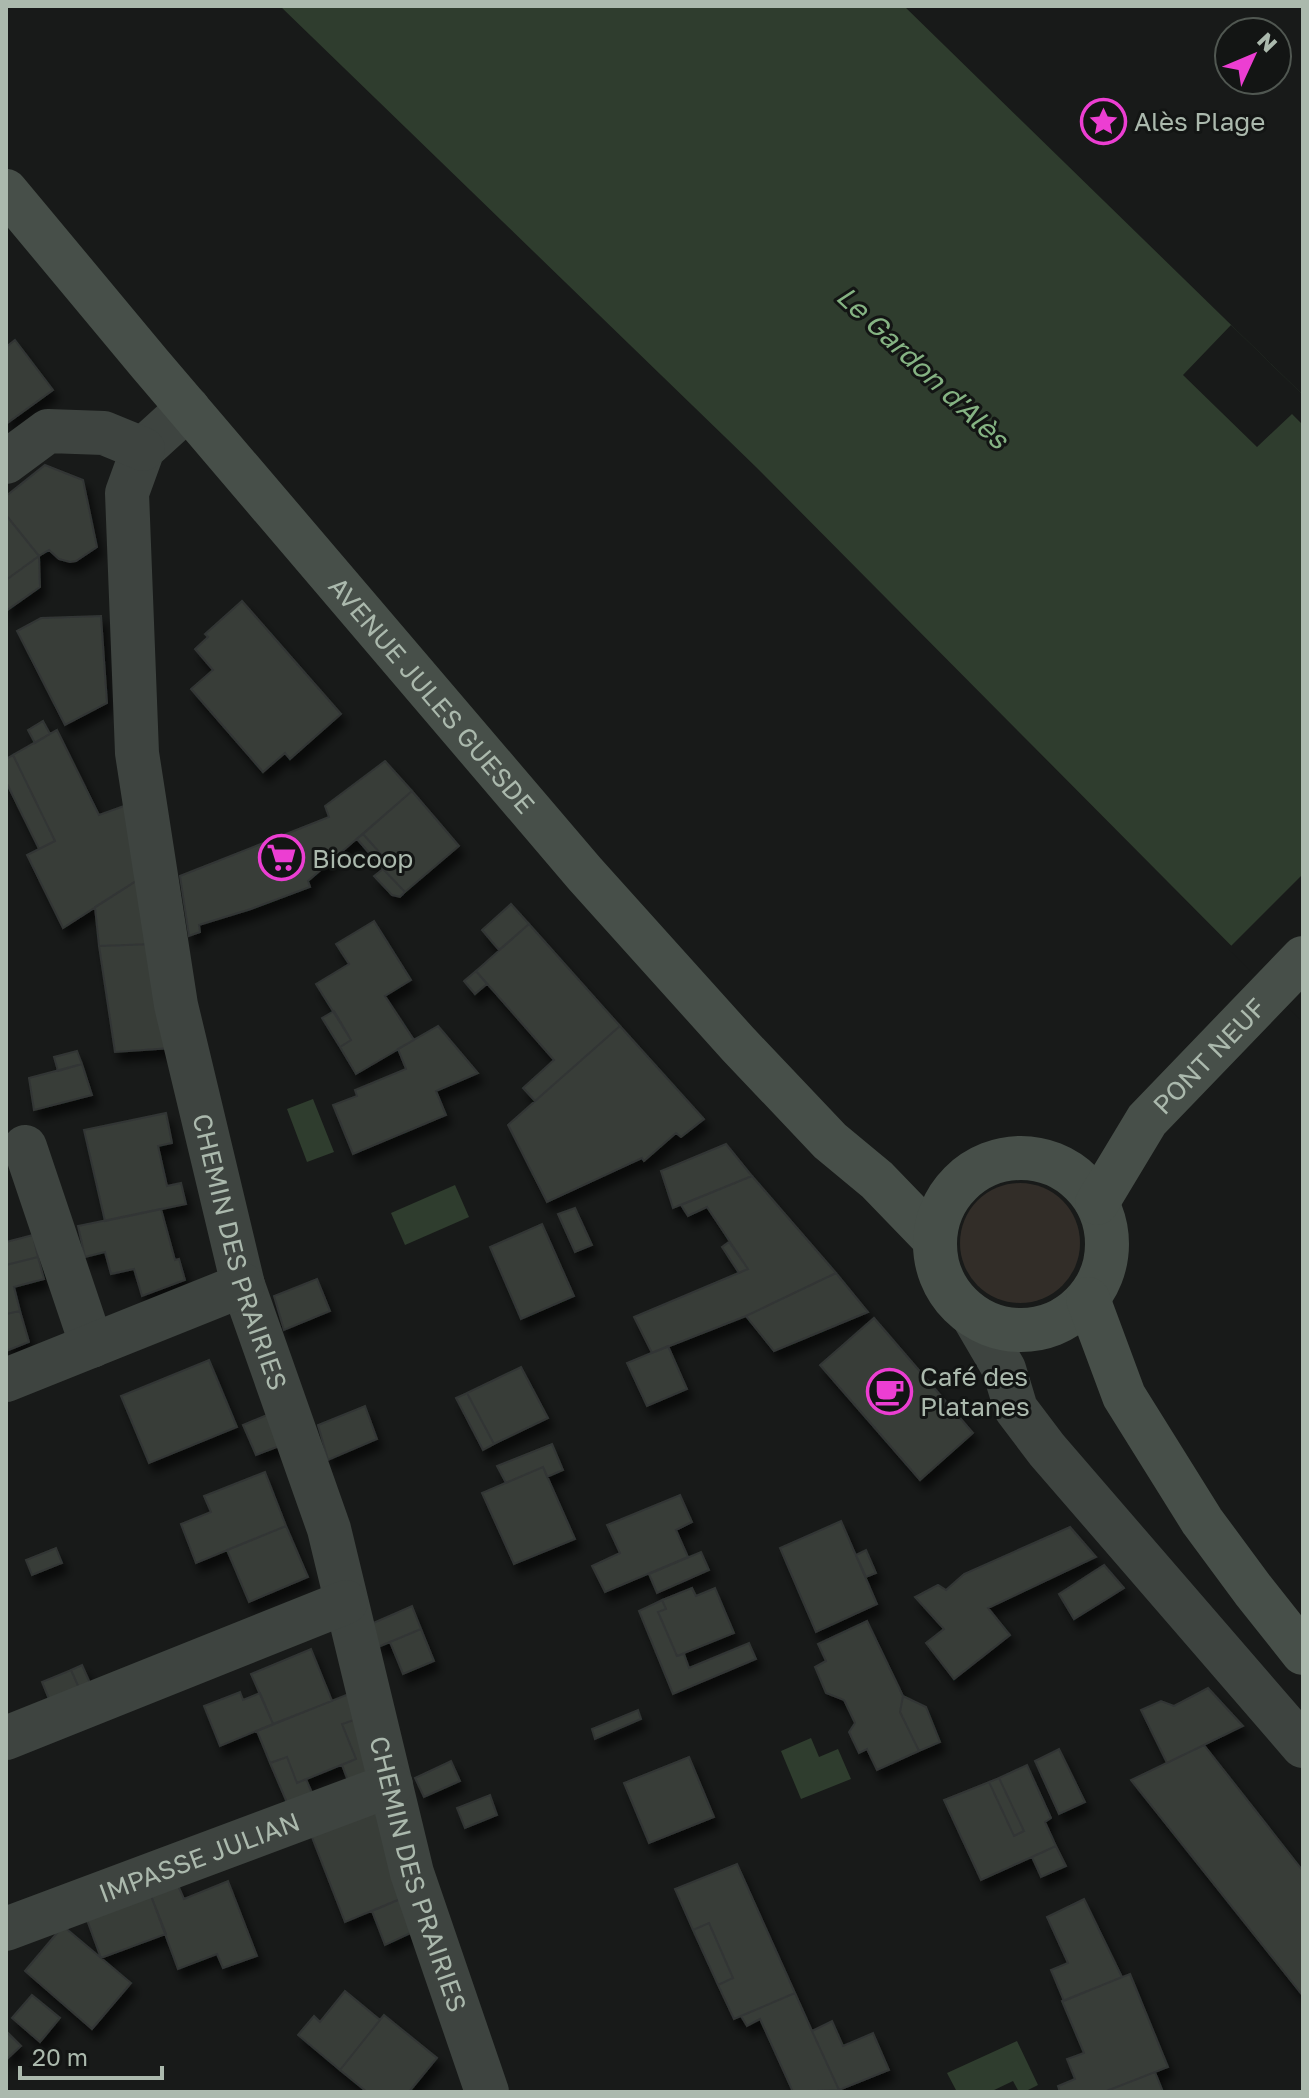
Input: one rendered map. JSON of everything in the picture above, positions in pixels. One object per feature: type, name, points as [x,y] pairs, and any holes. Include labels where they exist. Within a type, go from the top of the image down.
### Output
[{"type":"main road","name":"AVENUE JULES GUESDE","points":[[6,191],[585,874],[830,1141],[877,1180],[934,1239]]},
{"type":"main road","name":"PONT NEUF","points":[[1097,1203],[1147,1120],[1303,958]]},
{"type":"main road","name":"PONT NEUF","points":[[1059,1166],[1147,1120]]},
{"type":"main road","points":[[1032,1157],[1059,1166],[1081,1181],[1097,1203],[1106,1227],[1107,1252],[1101,1277],[1088,1299],[1070,1315],[1036,1328],[998,1327],[973,1316],[951,1296],[938,1268],[934,1239],[940,1211],[955,1186],[978,1168],[1003,1158],[1032,1157]]},
{"type":"main road","points":[[877,1180],[955,1186]]},
{"type":"main road","points":[[1088,1299],[1124,1396],[1202,1521],[1303,1653]]},
{"type":"main road","points":[[1036,1328],[1124,1396]]},
{"type":"street","name":"CHEMIN DES PRAIRIES","points":[[188,408],[143,449],[127,493],[137,753],[176,1005],[243,1285],[329,1529],[412,1873],[487,2092]]},
{"type":"street","points":[[6,462],[48,431],[104,433],[143,449]]},
{"type":"street","points":[[25,1147],[92,1346]]},
{"type":"street","points":[[6,1380],[243,1285]]},
{"type":"street","points":[[973,1316],[1004,1369],[1016,1409],[1047,1450],[1303,1746]]},
{"type":"street","points":[[1004,1369],[1036,1328]]},
{"type":"street","points":[[6,1738],[346,1602]]},
{"type":"street","name":"IMPASSE JULIAN","points":[[6,1929],[391,1785]]},
{"type":"shaded area","points":[[1020,1183],[1043,1188],[1062,1201],[1075,1220],[1080,1243],[1075,1266],[1062,1285],[1043,1298],[1020,1303],[997,1298],[978,1285],[965,1266],[960,1243],[965,1220],[978,1201],[997,1188]]},
{"type":"water","name":"Le Gardon d'Alès","points":[[280,6],[904,6],[1303,395],[1303,1018],[756,467]]},
{"type":"water","points":[[313,1099],[334,1152],[307,1162],[287,1109]]},
{"type":"water","points":[[455,1185],[469,1217],[405,1245],[391,1213]]},
{"type":"water","points":[[811,1738],[819,1757],[838,1749],[851,1779],[801,1799],[781,1751]]},
{"type":"water","points":[[1017,2041],[1038,2085],[1019,2092],[1013,2081],[990,2092],[957,2092],[947,2073]]},
{"type":"pier","points":[[1231,325],[1303,395],[1303,425],[1292,414],[1257,447],[1183,375]]},
{"type":"pier","points":[[1303,874],[1303,1022],[1228,949]]},
{"type":"building","points":[[15,340],[53,390],[6,424],[6,347]]},
{"type":"building","points":[[45,465],[83,480],[97,547],[76,561],[59,559],[49,550],[39,556],[6,515],[6,496]]},
{"type":"building","points":[[6,515],[39,556],[6,580]]},
{"type":"building","points":[[39,556],[40,587],[6,611],[6,580]]},
{"type":"building","points":[[242,601],[341,714],[290,759],[285,753],[263,772],[191,689],[213,670],[195,649],[208,637],[205,634]]},
{"type":"building","points":[[101,616],[107,703],[65,725],[17,631],[41,618]]},
{"type":"building","points":[[43,721],[50,734],[35,743],[28,730]]},
{"type":"building","points":[[57,730],[99,815],[132,803],[144,876],[63,928],[27,855],[55,841],[13,755]]},
{"type":"building","points":[[13,755],[55,841],[39,849],[6,782],[6,759]]},
{"type":"building","name":"Biocoop","points":[[385,761],[412,791],[308,881],[310,887],[199,925],[200,932],[189,936],[180,876],[329,817],[325,806]]},
{"type":"building","points":[[412,791],[459,846],[405,892],[383,869],[389,863],[363,834]]},
{"type":"building","points":[[363,834],[389,863],[383,869],[357,839]]},
{"type":"building","points":[[383,869],[405,892],[400,897],[392,895],[374,876]]},
{"type":"building","points":[[144,876],[153,944],[99,946],[95,907]]},
{"type":"building","points":[[511,904],[529,924],[499,950],[482,930]]},
{"type":"building","points":[[374,921],[411,980],[385,996],[414,1040],[356,1074],[340,1047],[351,1040],[316,984],[349,964],[336,944]]},
{"type":"building","points":[[529,924],[620,1026],[535,1101],[523,1088],[554,1060],[476,971]]},
{"type":"building","points":[[153,944],[172,1048],[115,1052],[99,946]]},
{"type":"building","points":[[476,971],[487,984],[475,994],[464,981]]},
{"type":"building","points":[[334,1011],[351,1040],[340,1047],[322,1018]]},
{"type":"building","points":[[438,1026],[478,1073],[436,1091],[446,1115],[353,1154],[333,1105],[357,1096],[355,1090],[406,1069],[398,1049]]},
{"type":"building","points":[[620,1026],[704,1119],[681,1137],[676,1133],[644,1161],[642,1158],[547,1202],[508,1125]]},
{"type":"building","points":[[77,1051],[82,1064],[58,1071],[54,1057]]},
{"type":"building","points":[[82,1064],[92,1095],[34,1110],[29,1078]]},
{"type":"building","points":[[166,1113],[172,1143],[158,1146],[167,1186],[181,1183],[186,1204],[105,1221],[84,1130]]},
{"type":"building","points":[[726,1144],[752,1176],[673,1208],[661,1171]]},
{"type":"building","points":[[752,1176],[836,1273],[746,1316],[652,1353],[634,1317],[748,1269],[707,1207],[688,1216],[681,1205]]},
{"type":"building","points":[[575,1208],[592,1245],[575,1252],[558,1214]]},
{"type":"building","points":[[161,1209],[175,1260],[179,1259],[185,1280],[142,1296],[134,1269],[111,1274],[105,1252],[85,1257],[78,1226]]},
{"type":"building","points":[[542,1224],[574,1296],[521,1319],[490,1247]]},
{"type":"building","points":[[33,1235],[38,1257],[6,1265],[6,1242]]},
{"type":"building","points":[[729,1242],[748,1269],[739,1273],[722,1247]]},
{"type":"building","points":[[38,1257],[44,1279],[14,1287],[20,1311],[6,1314],[6,1265]]},
{"type":"building","points":[[836,1273],[868,1312],[774,1351],[746,1316]]},
{"type":"building","points":[[317,1279],[330,1311],[284,1330],[274,1296]]},
{"type":"building","points":[[20,1311],[29,1342],[6,1351],[6,1314]]},
{"type":"building","name":"Café des Platanes","points":[[874,1318],[973,1433],[920,1480],[820,1365]]},
{"type":"building","points":[[668,1346],[687,1389],[647,1406],[627,1363]]},
{"type":"building","points":[[209,1360],[237,1427],[149,1463],[121,1396]]},
{"type":"building","points":[[521,1367],[548,1418],[494,1444],[467,1393]]},
{"type":"building","points":[[467,1393],[494,1444],[483,1450],[456,1398]]},
{"type":"building","points":[[365,1406],[377,1439],[328,1460],[318,1425]]},
{"type":"building","points":[[274,1412],[285,1444],[256,1455],[243,1425]]},
{"type":"building","points":[[552,1444],[563,1470],[547,1477],[543,1467],[506,1483],[497,1466]]},
{"type":"building","points":[[543,1467],[575,1539],[514,1564],[482,1493]]},
{"type":"building","points":[[265,1472],[286,1526],[196,1563],[181,1524],[211,1512],[204,1496]]},
{"type":"building","points":[[680,1495],[692,1522],[676,1530],[688,1557],[605,1592],[592,1566],[620,1553],[607,1525]]},
{"type":"building","points":[[841,1521],[877,1604],[816,1632],[780,1548]]},
{"type":"building","points":[[286,1526],[308,1577],[249,1602],[227,1550]]},
{"type":"building","points":[[1070,1527],[1096,1557],[988,1608],[1010,1635],[954,1679],[926,1643],[944,1629],[915,1597],[938,1585],[946,1590],[964,1574]]},
{"type":"building","points":[[56,1548],[62,1563],[32,1575],[26,1560]]},
{"type":"building","points":[[866,1550],[876,1573],[866,1577],[856,1555]]},
{"type":"building","points":[[701,1552],[709,1570],[657,1593],[649,1574]]},
{"type":"building","points":[[1104,1565],[1124,1588],[1074,1619],[1059,1594]]},
{"type":"building","points":[[692,1588],[696,1596],[715,1588],[734,1633],[677,1656],[658,1612],[666,1609],[662,1600]]},
{"type":"building","points":[[662,1600],[666,1609],[658,1612],[677,1656],[684,1654],[689,1668],[749,1643],[756,1659],[673,1694],[639,1611]]},
{"type":"building","points":[[412,1606],[421,1629],[378,1647],[373,1623]]},
{"type":"building","points":[[867,1621],[903,1696],[900,1712],[919,1751],[877,1770],[867,1749],[859,1753],[849,1732],[855,1723],[844,1700],[826,1693],[815,1667],[826,1661],[818,1644]]},
{"type":"building","points":[[421,1629],[434,1661],[403,1674],[390,1642]]},
{"type":"building","points":[[311,1649],[332,1701],[273,1724],[251,1674]]},
{"type":"building","points":[[82,1665],[90,1683],[79,1688],[71,1670]]},
{"type":"building","points":[[71,1670],[79,1688],[51,1704],[42,1682]]},
{"type":"building","points":[[1208,1688],[1243,1726],[1167,1763],[1141,1710],[1161,1701],[1174,1706]]},
{"type":"building","points":[[240,1692],[243,1700],[260,1693],[273,1724],[220,1746],[204,1706]]},
{"type":"building","points":[[351,1693],[357,1719],[342,1724],[356,1759],[297,1783],[287,1757],[270,1763],[257,1731]]},
{"type":"building","points":[[903,1696],[926,1707],[940,1742],[919,1751],[900,1712]]},
{"type":"building","points":[[638,1710],[641,1719],[595,1739],[592,1729]]},
{"type":"building","points":[[357,1719],[369,1772],[348,1781],[342,1765],[356,1759],[342,1724]]},
{"type":"building","points":[[1204,1745],[1303,1871],[1303,1996],[1131,1780]]},
{"type":"building","points":[[1059,1749],[1085,1802],[1059,1814],[1035,1761]]},
{"type":"building","points":[[287,1757],[297,1783],[306,1779],[313,1795],[288,1805],[270,1763]]},
{"type":"building","points":[[689,1757],[714,1817],[649,1843],[624,1783]]},
{"type":"building","points":[[451,1761],[460,1781],[424,1797],[415,1778]]},
{"type":"building","points":[[1027,1765],[1051,1818],[1045,1822],[1056,1846],[981,1880],[944,1800],[989,1782],[1014,1836],[1024,1831],[999,1778]]},
{"type":"building","points":[[999,1778],[1024,1831],[1014,1836],[989,1782]]},
{"type":"building","points":[[490,1795],[497,1815],[465,1828],[457,1808]]},
{"type":"building","points":[[379,1806],[405,1897],[345,1922],[310,1832]]},
{"type":"building","points":[[1056,1846],[1066,1866],[1041,1877],[1032,1857]]},
{"type":"building","points":[[737,1864],[795,1993],[734,2019],[718,1985],[733,1978],[709,1923],[693,1930],[675,1889]]},
{"type":"building","points":[[228,1881],[257,1956],[223,1968],[217,1954],[178,1969],[150,1893],[177,1883],[184,1899]]},
{"type":"building","points":[[150,1893],[166,1934],[101,1958],[86,1917]]},
{"type":"building","points":[[405,1897],[415,1931],[385,1945],[372,1911]]},
{"type":"building","points":[[1084,1899],[1122,1977],[1064,2001],[1051,1970],[1068,1963],[1047,1917]]},
{"type":"building","points":[[709,1923],[733,1978],[718,1985],[693,1930]]},
{"type":"building","points":[[63,1926],[131,1983],[92,2029],[25,1971]]},
{"type":"building","points":[[1130,1974],[1168,2067],[1104,2092],[1060,2092],[1058,2086],[1075,2079],[1067,2059],[1084,2053],[1062,2001]]},
{"type":"building","points":[[345,1991],[380,2020],[340,2070],[298,2035],[314,2016],[320,2022]]},
{"type":"building","points":[[795,1993],[839,2090],[793,2092],[760,2019],[747,2026],[741,2016]]},
{"type":"building","points":[[32,1995],[60,2018],[40,2042],[12,2018]]},
{"type":"building","points":[[384,2015],[437,2058],[409,2092],[367,2092],[340,2070]]},
{"type":"building","points":[[832,2021],[843,2046],[873,2033],[889,2070],[839,2090],[812,2031]]},
{"type":"building","points":[[6,2031],[21,2046],[6,2060]]},
{"type":"building","points":[[1155,2072],[1163,2092],[1104,2092]]},
{"type":"place","name":"Alès Plage","points":[[1103,121]]},
{"type":"place","name":"Biocoop","points":[[281,858]]},
{"type":"place","name":"Café des Platanes","points":[[889,1391]]}]
